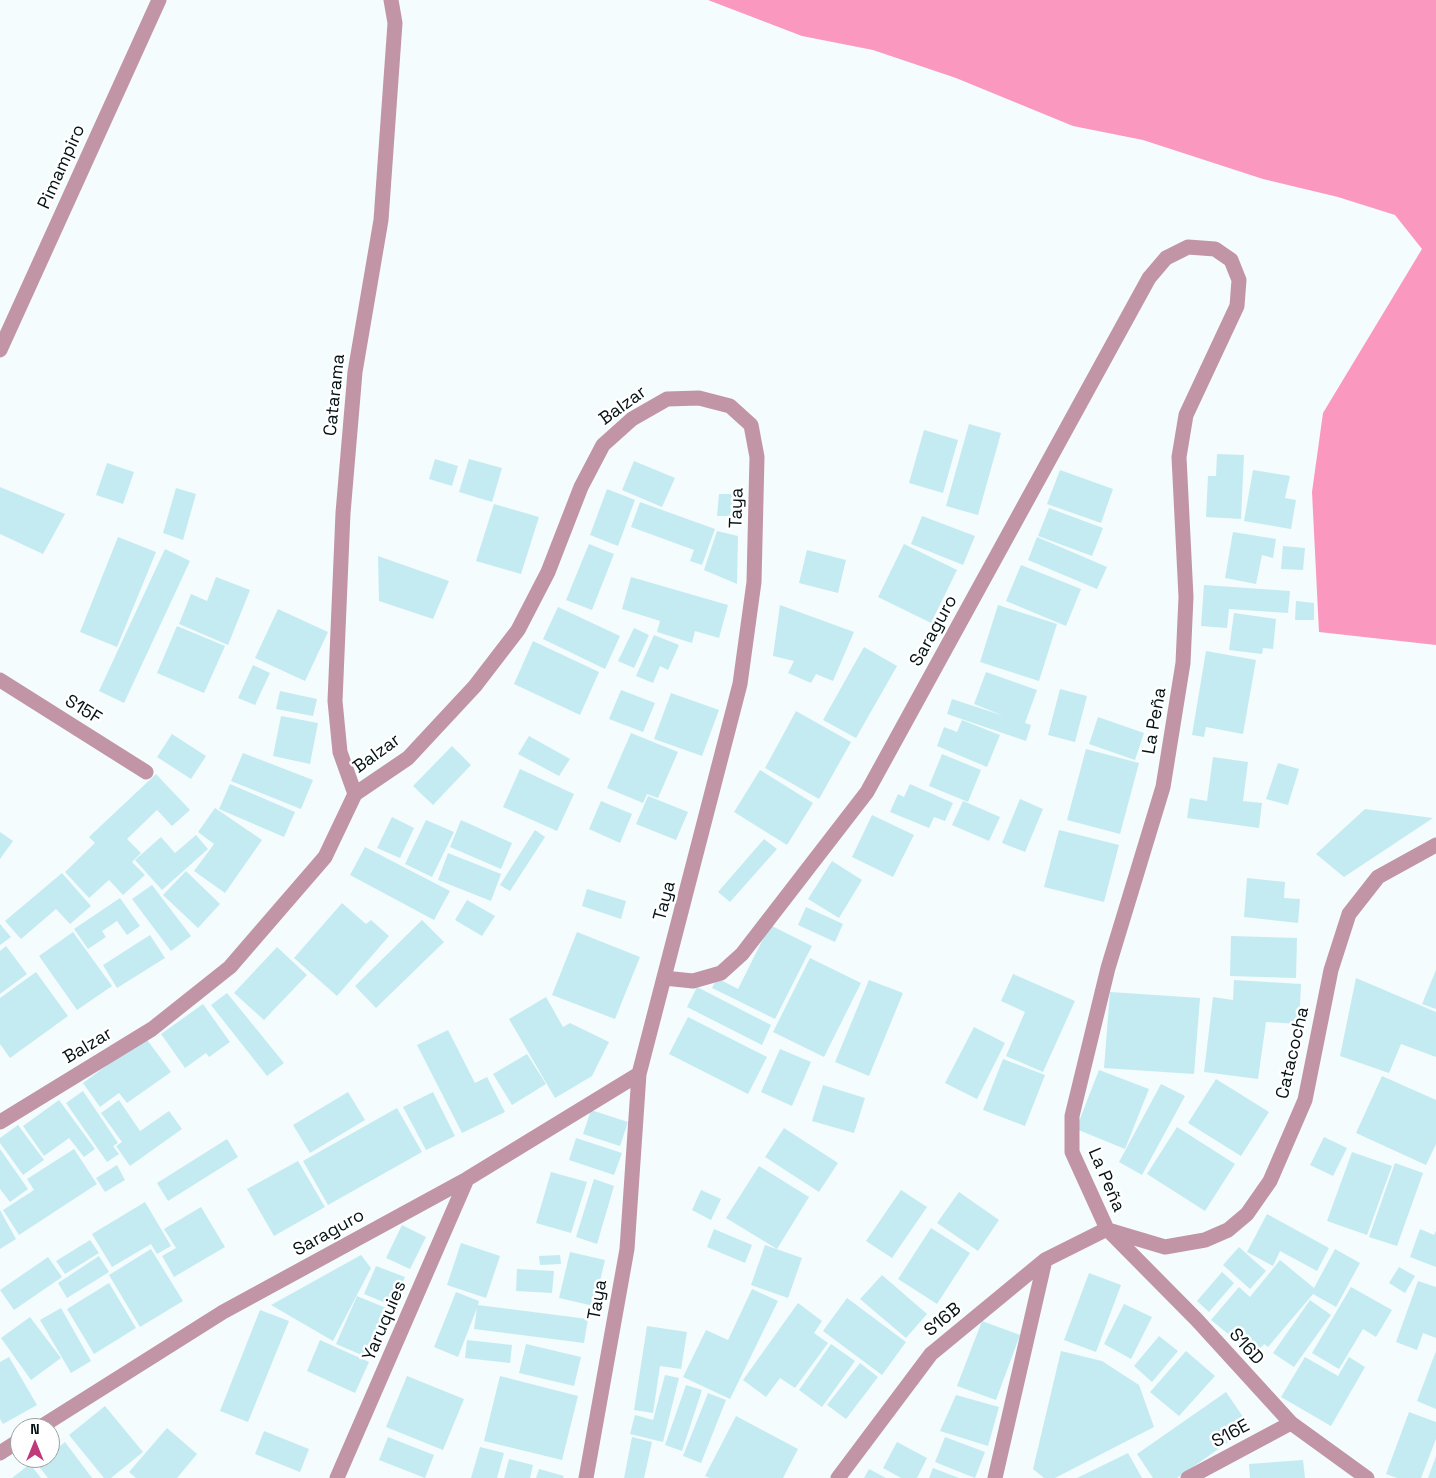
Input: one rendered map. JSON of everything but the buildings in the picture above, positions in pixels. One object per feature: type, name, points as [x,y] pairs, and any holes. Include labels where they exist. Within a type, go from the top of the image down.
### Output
[{"type":"street","name":"Pimampiro","points":[[0,350],[159,0]]},
{"type":"street","name":"Catarama","points":[[355,794],[340,752],[335,691],[343,513],[355,372],[381,220],[395,23],[392,0]]},
{"type":"street","name":"Saraguro","points":[[664,978],[693,981],[721,973],[742,954],[867,792],[1149,278],[1166,258],[1188,247]]},
{"type":"street","name":"La Peña","points":[[1107,1229],[1072,1152],[1072,1116],[1108,968],[1163,787],[1184,663],[1186,597],[1179,458],[1186,415],[1237,306],[1238,280],[1231,260],[1215,249],[1188,247]]},
{"type":"street","name":"Taya","points":[[586,1478],[627,1249],[639,1074],[740,684],[754,582],[757,458],[751,425],[730,406],[699,398],[667,399]]},
{"type":"street","name":"Balzar","points":[[0,1122],[152,1029],[230,968],[325,857],[355,794],[408,758],[475,686],[518,630],[548,572],[581,487],[603,445],[632,419],[667,399]]},
{"type":"street","name":"S15F","points":[[0,680],[146,772]]},
{"type":"street","name":"Catacocha","points":[[1107,1229],[1165,1247],[1205,1240],[1228,1230],[1247,1214],[1270,1181],[1305,1100],[1331,970],[1349,914],[1378,876],[1436,845]]},
{"type":"street","name":"Saraguro","points":[[55,1418],[223,1312],[467,1179],[639,1074]]},
{"type":"street","name":"Yaruquies","points":[[337,1478],[467,1179]]},
{"type":"street","name":"S16B","points":[[838,1478],[931,1354],[1045,1260],[1107,1229]]},
{"type":"street","name":"S16D","points":[[1107,1229],[1197,1320],[1291,1423],[1367,1478]]},
{"type":"street","points":[[995,1478],[1045,1260]]},
{"type":"street","name":"S16E","points":[[1188,1478],[1291,1423]]},
{"type":"shaded area","points":[[708,0],[1436,0],[1436,645],[1319,632],[1312,492],[1323,413],[1422,249],[1395,215],[1338,197],[1263,179],[1143,140],[1073,126],[956,78],[873,50],[802,36]]}]
